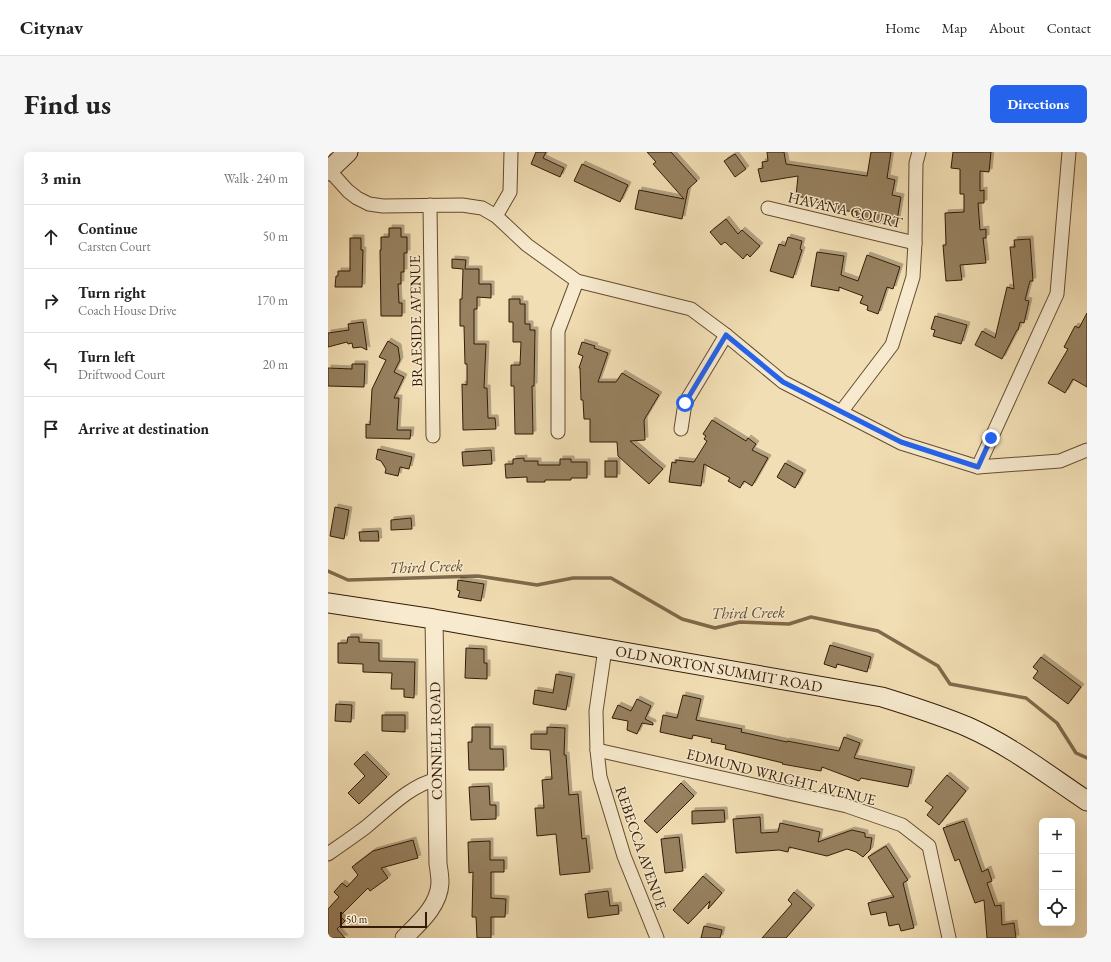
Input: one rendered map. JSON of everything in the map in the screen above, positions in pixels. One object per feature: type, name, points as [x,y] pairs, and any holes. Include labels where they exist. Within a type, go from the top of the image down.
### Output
[{"type":"main road","points":[[328,170],[348,152]]},
{"type":"main road","name":"OLD NORTON SUMMIT ROAD","points":[[328,603],[434,619],[605,648],[882,697],[929,712],[969,728],[1004,746],[1087,801]]},
{"type":"street","points":[[496,216],[510,192],[510,152]]},
{"type":"street","points":[[841,412],[892,345],[913,277],[916,163],[919,152]]},
{"type":"street","points":[[978,467],[1057,294],[1069,152]]},
{"type":"street","points":[[328,170],[348,191],[357,198],[369,204],[382,206],[462,205],[482,208],[496,216],[527,245],[577,281],[691,309],[726,335],[783,382],[901,442],[978,467],[1060,461],[1087,450]]},
{"type":"street","name":"BRAESIDE AVENUE","points":[[430,205],[433,436]]},
{"type":"street","name":"HAVANA COURT","points":[[768,208],[915,243]]},
{"type":"street","points":[[558,432],[558,331],[577,281]]},
{"type":"street","points":[[681,429],[685,403],[726,335]]},
{"type":"street","name":"CONNELL ROAD","points":[[404,938],[433,905],[440,883],[438,864],[434,619]]},
{"type":"street","name":"REBECCA AVENUE","points":[[605,648],[596,711],[597,750],[600,777],[624,856],[657,938]]},
{"type":"street","name":"EDMUND WRIGHT AVENUE","points":[[597,750],[848,806],[902,825],[929,846],[950,938]]},
{"type":"street","points":[[328,854],[424,782],[437,779]]},
{"type":"building","points":[[536,152],[546,152],[543,158],[564,168],[560,177],[531,164]]},
{"type":"building","points":[[647,152],[671,152],[697,181],[688,189],[682,219],[635,209],[639,190],[684,199],[653,164],[656,162]]},
{"type":"building","points":[[767,152],[784,152],[786,164],[867,176],[871,152],[891,152],[887,178],[895,180],[892,195],[901,197],[896,226],[856,219],[857,212],[838,210],[838,205],[806,201],[807,198],[796,196],[798,176],[761,182],[758,169],[763,168],[762,162],[768,161]]},
{"type":"building","points":[[953,152],[991,152],[989,172],[980,171],[980,191],[984,190],[984,203],[978,203],[980,230],[986,229],[986,238],[983,238],[986,263],[960,265],[962,280],[946,281],[943,245],[946,245],[945,213],[964,212],[964,194],[960,194],[960,169],[951,168]]},
{"type":"building","points":[[735,154],[746,169],[735,177],[724,161]]},
{"type":"building","points":[[582,164],[628,185],[620,202],[574,181]]},
{"type":"building","points":[[726,219],[738,234],[742,230],[760,246],[750,257],[747,254],[743,259],[725,242],[721,245],[710,232]]},
{"type":"building","points":[[389,228],[401,228],[401,237],[407,237],[407,253],[404,253],[404,272],[401,272],[401,284],[398,284],[399,303],[402,303],[402,316],[381,316],[381,237],[389,237]]},
{"type":"building","points":[[788,237],[802,241],[800,249],[802,250],[793,278],[770,271],[779,244],[785,246]]},
{"type":"building","points":[[350,238],[361,238],[361,250],[363,250],[362,287],[335,287],[338,271],[350,271]]},
{"type":"building","points":[[1030,239],[1033,281],[1030,281],[1025,300],[1029,301],[1024,323],[1020,322],[1018,330],[1002,359],[975,345],[982,331],[995,338],[1007,287],[1014,289],[1010,247],[1015,247],[1014,240]]},
{"type":"building","points":[[817,252],[844,256],[841,275],[858,281],[867,255],[900,267],[893,289],[887,287],[878,314],[867,310],[868,306],[860,303],[863,296],[839,287],[839,291],[811,286]]},
{"type":"building","points":[[452,259],[466,260],[465,269],[479,269],[479,284],[491,284],[491,298],[477,297],[477,309],[474,309],[474,344],[486,344],[484,388],[487,388],[488,418],[495,418],[496,429],[463,430],[462,384],[467,385],[467,364],[465,364],[464,326],[460,326],[460,299],[462,299],[463,269],[452,268]]},
{"type":"building","points":[[509,299],[520,299],[520,304],[525,304],[525,324],[530,324],[530,330],[535,330],[534,386],[532,386],[533,434],[515,434],[514,386],[511,386],[511,365],[520,365],[521,342],[513,342],[513,322],[509,322]]},
{"type":"building","points":[[1087,313],[1087,387],[1073,379],[1065,393],[1048,383],[1068,349],[1064,347],[1075,326],[1079,328]]},
{"type":"building","points":[[935,316],[967,325],[961,344],[933,336],[935,330],[931,329]]},
{"type":"building","points":[[363,322],[367,350],[361,347],[353,348],[352,343],[348,344],[347,342],[328,347],[328,333],[349,330],[348,324]]},
{"type":"building","points":[[388,341],[398,347],[400,360],[394,372],[404,377],[394,398],[399,398],[397,430],[411,430],[410,439],[366,438],[366,424],[370,425],[372,389],[386,360],[379,357]]},
{"type":"building","points":[[582,342],[595,346],[594,348],[608,353],[598,382],[616,382],[622,373],[659,395],[644,420],[645,440],[630,441],[663,469],[649,484],[618,456],[617,442],[590,442],[590,419],[584,419],[583,400],[581,400],[579,368],[583,356],[578,354]]},
{"type":"building","points":[[352,364],[365,364],[364,387],[328,386],[328,368],[352,369]]},
{"type":"building","points":[[712,420],[746,441],[748,438],[756,444],[752,450],[768,458],[752,486],[744,481],[740,488],[728,481],[730,478],[704,464],[701,486],[669,482],[672,462],[676,463],[676,460],[694,462],[707,441],[704,439],[706,436],[703,434]]},
{"type":"building","points":[[378,449],[412,457],[409,469],[400,467],[398,476],[385,473],[386,469],[381,461],[376,459]]},
{"type":"building","points":[[491,450],[492,464],[463,466],[462,452]]},
{"type":"building","points":[[524,458],[524,461],[538,461],[538,465],[560,465],[560,459],[571,459],[571,462],[587,462],[587,478],[527,482],[527,477],[506,478],[505,464],[513,464],[513,459]]},
{"type":"building","points":[[605,461],[617,461],[617,477],[605,477]]},
{"type":"building","points":[[785,463],[803,473],[795,488],[777,477]]},
{"type":"building","points":[[335,507],[349,510],[344,539],[330,536]]},
{"type":"building","points":[[411,518],[412,529],[391,530],[391,520]]},
{"type":"building","points":[[378,531],[379,541],[360,541],[359,532]]},
{"type":"building","points":[[458,580],[484,584],[481,601],[458,597],[460,591],[457,590]]},
{"type":"building","points":[[348,637],[359,637],[359,642],[379,643],[379,661],[415,662],[414,698],[404,697],[404,689],[391,689],[392,673],[363,672],[363,664],[338,663],[338,643],[347,643]]},
{"type":"building","points":[[830,645],[871,657],[867,672],[837,664],[836,668],[824,664]]},
{"type":"building","points":[[466,648],[484,649],[484,663],[487,663],[487,679],[465,678]]},
{"type":"building","points":[[1041,657],[1081,687],[1068,704],[1033,678],[1038,671],[1033,667]]},
{"type":"building","points":[[556,674],[572,677],[566,710],[533,704],[535,690],[553,693]]},
{"type":"building","points":[[683,695],[701,699],[696,720],[742,729],[741,732],[787,742],[839,751],[844,737],[860,743],[854,758],[912,770],[908,787],[861,778],[859,781],[822,767],[821,771],[782,764],[783,763],[725,749],[726,745],[711,742],[712,739],[693,735],[692,739],[660,732],[663,715],[677,718]]},
{"type":"building","points":[[637,699],[651,706],[645,719],[653,723],[653,725],[642,723],[637,734],[627,730],[628,721],[612,718],[618,705],[631,711]]},
{"type":"building","points":[[336,704],[352,705],[351,722],[335,721]]},
{"type":"building","points":[[382,715],[405,715],[405,732],[382,731]]},
{"type":"building","points":[[472,727],[490,727],[490,749],[503,749],[504,770],[469,770],[468,742],[472,742]]},
{"type":"building","points":[[547,727],[565,728],[564,755],[566,755],[569,795],[578,794],[582,839],[586,838],[590,872],[560,875],[556,834],[537,836],[535,808],[544,808],[542,780],[552,779],[550,750],[531,749],[531,734],[547,734]]},
{"type":"building","points":[[364,754],[387,777],[359,804],[348,793],[365,776],[354,764]]},
{"type":"building","points":[[947,775],[966,791],[939,825],[927,815],[933,807],[925,801]]},
{"type":"building","points":[[681,783],[694,796],[657,833],[644,821]]},
{"type":"building","points":[[489,786],[490,805],[496,805],[496,819],[471,820],[469,787]]},
{"type":"building","points":[[724,810],[725,822],[692,824],[692,811]]},
{"type":"building","points":[[760,817],[761,833],[778,832],[780,823],[820,832],[818,842],[852,830],[865,833],[865,837],[872,838],[870,850],[863,857],[856,852],[847,849],[827,856],[789,847],[788,852],[779,850],[736,853],[733,819]]},
{"type":"building","points":[[964,821],[982,872],[988,869],[992,881],[987,883],[995,906],[1001,905],[1002,925],[1014,923],[1016,938],[987,938],[984,900],[975,903],[959,859],[955,861],[943,828]]},
{"type":"building","points":[[679,837],[683,871],[665,873],[661,839]]},
{"type":"building","points":[[413,840],[418,858],[381,868],[388,878],[370,891],[368,888],[340,916],[345,921],[337,929],[345,938],[328,938],[328,909],[339,897],[334,892],[342,883],[347,887],[358,875],[352,867],[373,851]]},
{"type":"building","points":[[490,841],[490,860],[504,860],[504,872],[491,872],[491,898],[506,899],[505,917],[491,917],[491,938],[477,938],[476,917],[472,917],[473,872],[469,873],[468,842]]},
{"type":"building","points":[[886,846],[908,880],[903,883],[914,928],[901,931],[899,924],[889,926],[886,912],[871,915],[868,903],[894,897],[868,857]]},
{"type":"building","points":[[703,876],[722,893],[708,909],[710,901],[688,924],[673,910]]},
{"type":"building","points":[[608,891],[610,906],[618,905],[619,914],[588,918],[585,894]]},
{"type":"building","points":[[794,892],[812,908],[786,938],[762,938],[792,904],[788,900]]},
{"type":"building","points":[[704,926],[722,930],[720,938],[701,938]]},
{"type":"waterway","name":"Third Creek","points":[[328,571],[348,580],[478,576],[537,585],[573,578],[611,578],[682,619],[715,628],[740,622],[789,624],[811,617],[878,631],[938,666],[950,684],[1026,698],[1057,723],[1076,753],[1087,758]]},
{"type":"route","points":[[685,403],[726,335],[783,382],[901,442],[978,467],[991,438]]}]
